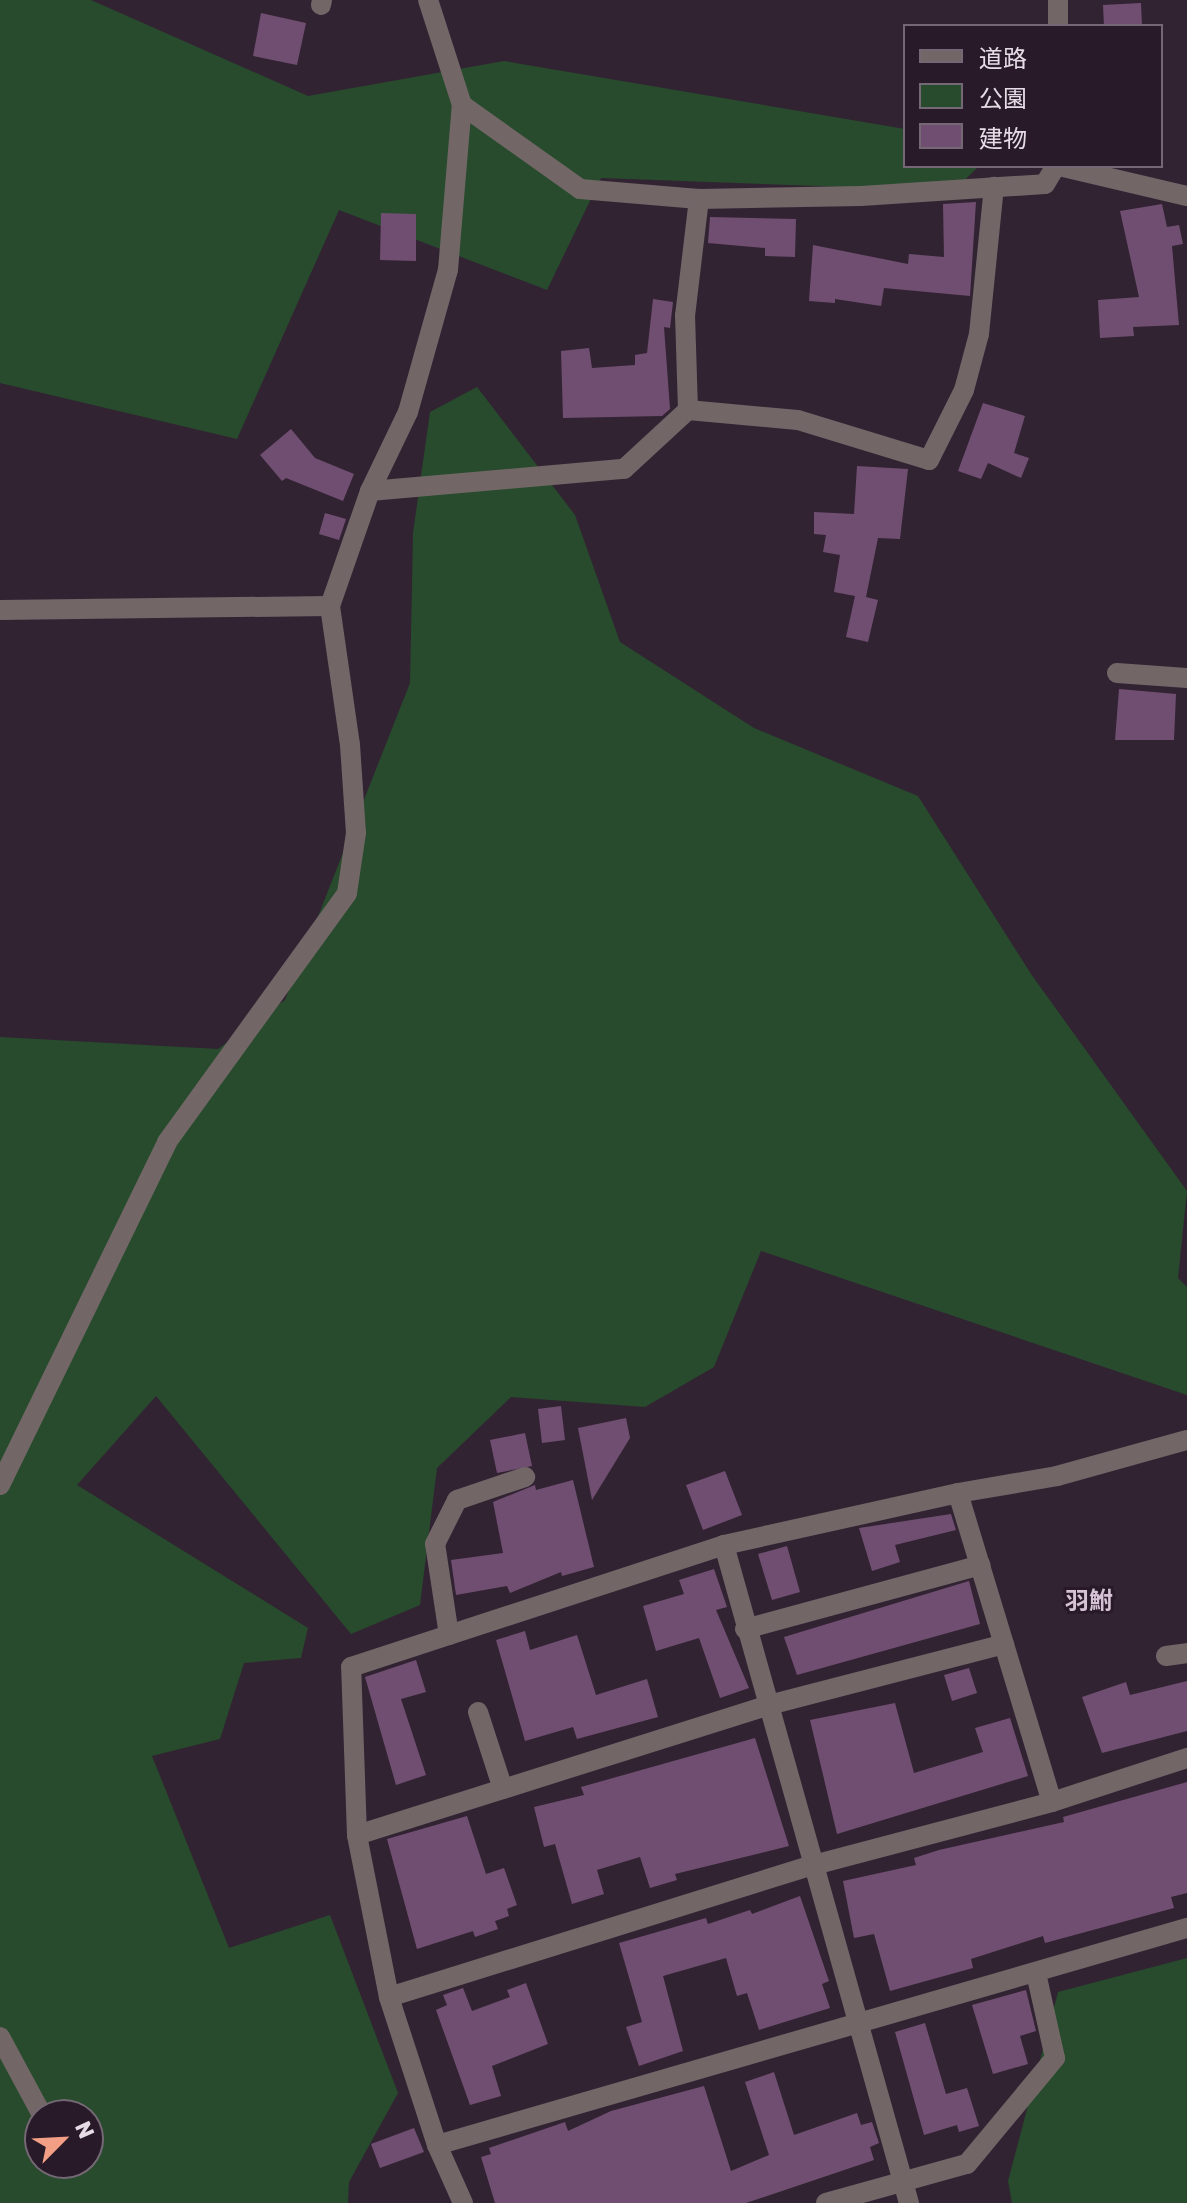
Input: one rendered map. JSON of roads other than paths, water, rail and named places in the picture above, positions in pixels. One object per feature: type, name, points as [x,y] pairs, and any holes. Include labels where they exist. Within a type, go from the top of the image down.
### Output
[{"type":"street","points":[[0,1485],[167,1142],[347,893],[355,819],[330,606],[370,491],[408,412],[448,270],[462,105],[428,0]]},
{"type":"street","points":[[1058,0],[1058,24]]},
{"type":"street","points":[[462,105],[580,189],[699,199],[994,187],[1045,184],[1057,168]]},
{"type":"street","points":[[1067,168],[1187,196]]},
{"type":"street","points":[[370,491],[624,469],[688,410],[798,420],[929,460],[964,390],[979,334],[994,187]]},
{"type":"street","points":[[688,410],[685,316],[699,199]]},
{"type":"street","points":[[0,610],[330,606]]},
{"type":"street","points":[[1117,673],[1187,678]]},
{"type":"street","points":[[463,2203],[437,2145],[389,1997],[357,1835],[351,1667],[724,1545],[958,1493],[1057,1476],[1187,1440]]},
{"type":"street","points":[[449,1635],[435,1544],[457,1500],[525,1477]]},
{"type":"street","points":[[958,1493],[1052,1802]]},
{"type":"street","points":[[724,1545],[765,1706],[909,2203]]},
{"type":"street","points":[[745,1629],[980,1565]]},
{"type":"street","points":[[357,1835],[765,1706],[1004,1644]]},
{"type":"street","points":[[1166,1656],[1187,1653]]},
{"type":"street","points":[[478,1712],[503,1789]]},
{"type":"street","points":[[389,1997],[810,1866],[1052,1802],[1187,1758]]},
{"type":"street","points":[[437,2145],[854,2021],[1036,1973],[1187,1928]]},
{"type":"street","points":[[826,2203],[967,2164],[1055,2058],[1036,1973]]},
{"type":"street","points":[[0,2037],[33,2099]]},
{"type":"district","name":"羽鮒","points":[[1089,1602]]}]
